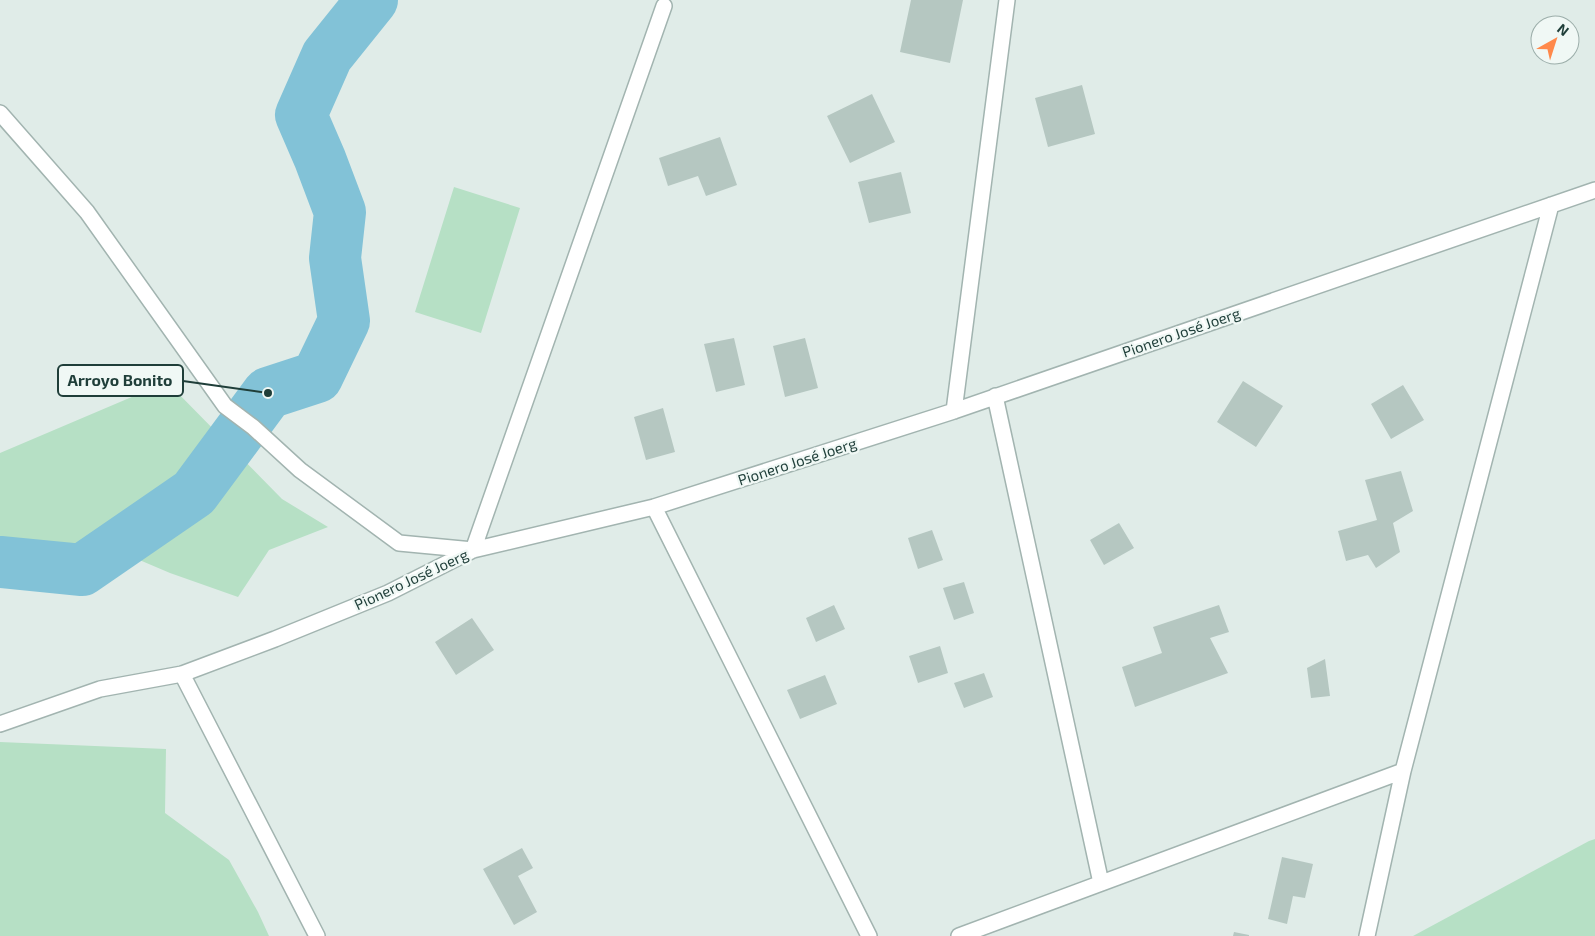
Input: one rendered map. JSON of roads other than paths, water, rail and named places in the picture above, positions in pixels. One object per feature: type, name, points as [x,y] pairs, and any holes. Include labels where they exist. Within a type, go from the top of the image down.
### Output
[{"type":"street","points":[[954,410],[1008,0]]},
{"type":"street","points":[[0,113],[87,212],[225,406],[254,427],[300,470],[398,544],[472,550],[664,6]]},
{"type":"street","name":"Pionero José Joerg","points":[[0,724],[100,689],[182,674],[388,593],[472,550],[654,507],[954,410],[1595,190]]},
{"type":"street","points":[[1367,936],[1404,771],[1551,204]]},
{"type":"street","points":[[995,396],[1101,883]]},
{"type":"street","points":[[654,507],[869,936]]},
{"type":"street","points":[[182,674],[317,936]]},
{"type":"street","points":[[959,936],[1404,771]]},
{"type":"waterway","points":[[0,562],[82,570],[194,493],[268,393],[317,377],[344,321],[335,258],[340,212],[301,115],[327,56],[372,0]]},
{"type":"place","name":"Arroyo Bonito","points":[[268,393]]}]
